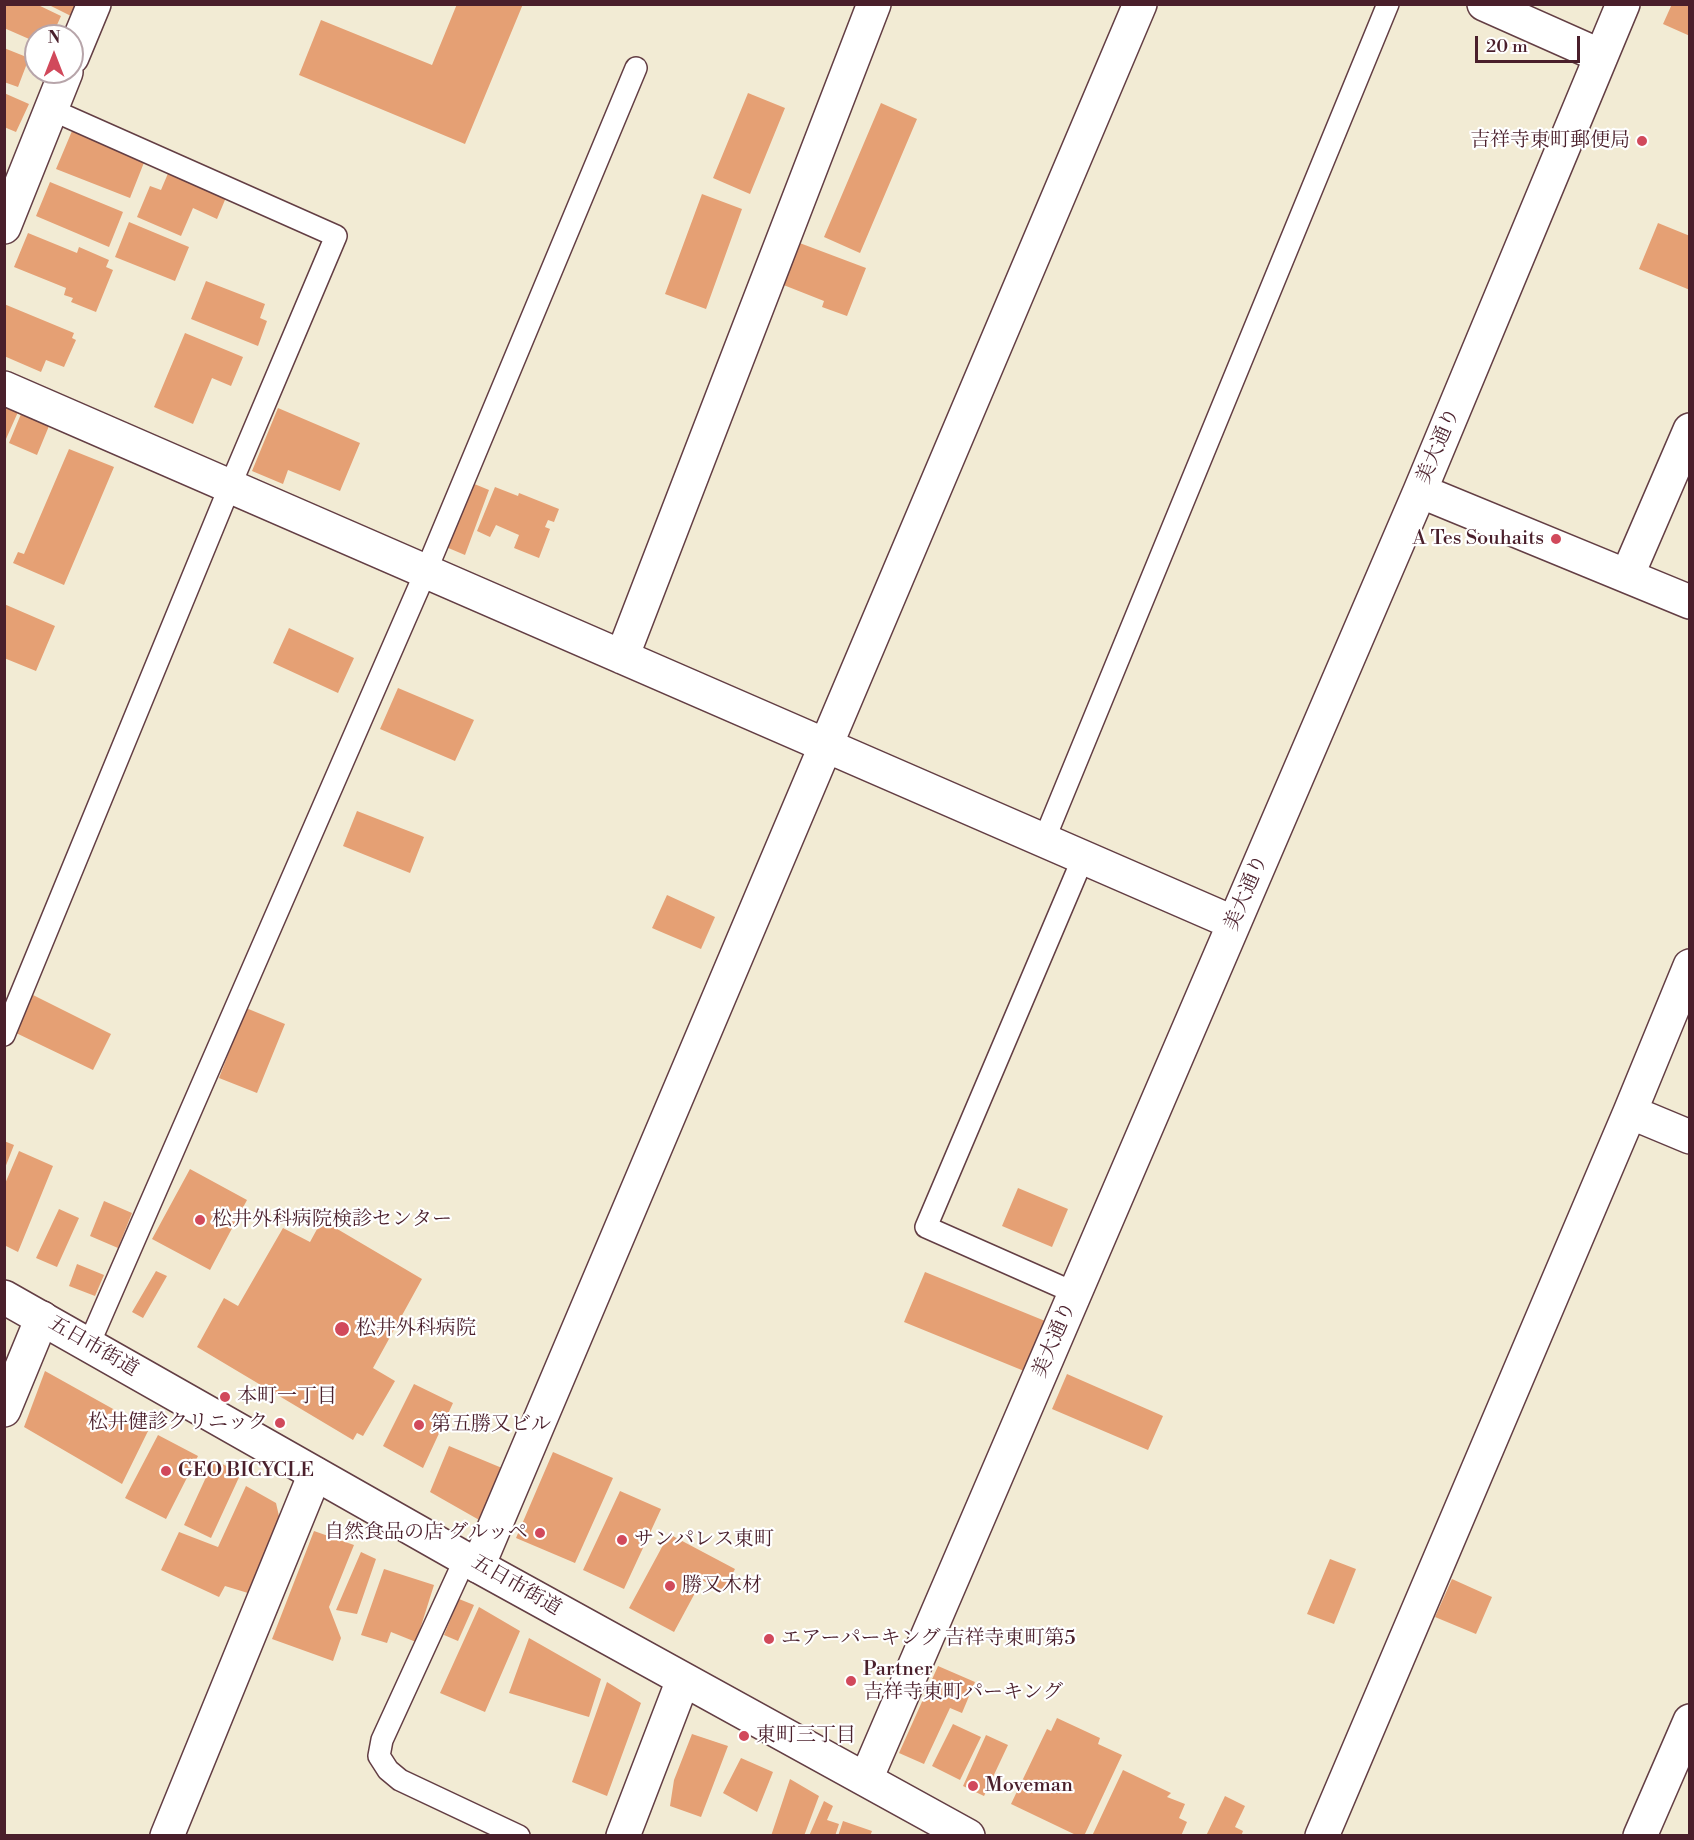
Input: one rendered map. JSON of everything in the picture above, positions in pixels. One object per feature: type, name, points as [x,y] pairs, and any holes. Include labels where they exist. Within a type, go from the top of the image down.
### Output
[{"type":"street","points":[[84,28],[94,4]]},
{"type":"street","points":[[622,657],[874,4]]},
{"type":"street","points":[[472,1562],[827,746],[1140,4]]},
{"type":"street","points":[[1484,4],[1601,56]]},
{"type":"street","name":"美大通り","points":[[866,1779],[1420,492],[1623,4]]},
{"type":"street","points":[[4,227],[61,84]]},
{"type":"street","points":[[4,388],[1234,923]]},
{"type":"street","points":[[1627,576],[1689,430]]},
{"type":"street","points":[[1420,492],[1689,602]]},
{"type":"street","points":[[1322,1836],[1630,1112],[1689,966]]},
{"type":"street","points":[[1630,1112],[1689,1137]]},
{"type":"street","name":"五日市街道","points":[[4,1297],[683,1680],[968,1836]]},
{"type":"street","points":[[4,1410],[42,1318]]},
{"type":"street","points":[[167,1836],[315,1474]]},
{"type":"street","points":[[623,1836],[683,1680]]},
{"type":"street","points":[[1640,1836],[1689,1721]]},
{"type":"lane","points":[[1044,840],[1388,4]]},
{"type":"lane","points":[[89,1344],[426,571],[636,68]]},
{"type":"lane","points":[[4,1035],[230,486],[336,236],[50,109]]},
{"type":"lane","points":[[1075,1293],[926,1227],[1083,858]]},
{"type":"lane","points":[[472,1562],[382,1740],[379,1756],[388,1770],[400,1780],[519,1836]]},
{"type":"building","points":[[4,4],[36,4],[61,16],[57,24],[24,24],[24,37],[4,28]]},
{"type":"building","points":[[47,4],[79,4],[73,17]]},
{"type":"building","points":[[457,4],[523,4],[465,144],[299,75],[321,20],[432,65]]},
{"type":"building","points":[[1672,4],[1690,4],[1690,36],[1663,24]]},
{"type":"building","points":[[4,48],[24,56],[24,71],[18,87],[4,82]]},
{"type":"building","points":[[4,93],[29,104],[16,132],[4,127]]},
{"type":"building","points":[[748,93],[785,108],[750,194],[713,178]]},
{"type":"building","points":[[881,103],[917,119],[860,253],[824,237]]},
{"type":"building","points":[[72,131],[145,160],[130,198],[56,169]]},
{"type":"building","points":[[169,171],[227,195],[217,219],[193,208],[181,236],[137,217],[150,186],[161,190]]},
{"type":"building","points":[[50,182],[123,212],[109,247],[36,216]]},
{"type":"building","points":[[702,194],[742,209],[706,309],[665,294]]},
{"type":"building","points":[[129,222],[189,247],[175,281],[115,257]]},
{"type":"building","points":[[1658,223],[1690,236],[1690,290],[1639,269]]},
{"type":"building","points":[[28,233],[77,253],[79,247],[109,260],[106,267],[113,270],[96,312],[71,302],[73,298],[64,295],[66,288],[14,267]]},
{"type":"building","points":[[797,242],[866,268],[847,316],[822,307],[824,301],[781,284]]},
{"type":"building","points":[[206,281],[265,304],[260,318],[267,321],[258,346],[191,319]]},
{"type":"building","points":[[4,304],[74,333],[72,338],[76,340],[64,367],[46,360],[41,372],[4,356]]},
{"type":"building","points":[[185,333],[243,357],[231,386],[212,378],[193,424],[154,407]]},
{"type":"building","points":[[4,406],[18,412],[6,439],[4,439]]},
{"type":"building","points":[[278,408],[360,443],[340,491],[288,470],[283,484],[252,471]]},
{"type":"building","points":[[21,414],[49,426],[37,455],[9,443]]},
{"type":"building","points":[[69,449],[114,467],[64,585],[13,563],[18,552],[24,554]]},
{"type":"building","points":[[472,483],[489,490],[465,555],[446,547]]},
{"type":"building","points":[[495,487],[518,496],[519,493],[559,509],[554,522],[548,520],[545,527],[550,529],[539,558],[514,548],[519,535],[496,525],[490,537],[477,531]]},
{"type":"building","points":[[4,604],[55,626],[36,671],[4,658]]},
{"type":"building","points":[[289,628],[354,658],[338,693],[273,663]]},
{"type":"building","points":[[398,688],[474,720],[455,761],[380,729]]},
{"type":"building","points":[[357,811],[424,837],[410,873],[343,846]]},
{"type":"building","points":[[667,895],[715,917],[701,949],[652,928]]},
{"type":"building","points":[[33,995],[111,1034],[93,1070],[14,1032]]},
{"type":"building","points":[[246,1008],[285,1024],[257,1093],[219,1078]]},
{"type":"building","points":[[4,1141],[14,1145],[5,1168],[4,1168]]},
{"type":"building","points":[[19,1151],[53,1166],[18,1252],[4,1245],[4,1186]]},
{"type":"building","name":"松井外科病院検診センター","points":[[190,1169],[247,1200],[210,1270],[152,1239]]},
{"type":"building","points":[[1018,1188],[1068,1209],[1052,1247],[1002,1226]]},
{"type":"building","points":[[104,1201],[132,1213],[118,1248],[90,1236]]},
{"type":"building","points":[[59,1209],[79,1218],[57,1267],[36,1258]]},
{"type":"building","points":[[322,1220],[422,1279],[373,1368],[395,1381],[363,1436],[357,1433],[353,1440],[197,1347],[224,1298],[238,1306],[283,1228],[310,1242]]},
{"type":"building","points":[[77,1264],[104,1275],[95,1296],[69,1286]]},
{"type":"building","points":[[156,1271],[167,1276],[143,1318],[132,1312]]},
{"type":"building","points":[[925,1272],[1050,1323],[1029,1373],[904,1322]]},
{"type":"building","points":[[45,1371],[149,1429],[122,1484],[24,1427]]},
{"type":"building","points":[[1067,1374],[1163,1416],[1148,1450],[1052,1409]]},
{"type":"building","name":"第五勝又ビル","points":[[414,1384],[453,1403],[423,1468],[383,1446]]},
{"type":"building","points":[[158,1435],[198,1456],[166,1519],[125,1498]]},
{"type":"building","points":[[449,1446],[502,1468],[481,1521],[430,1492]]},
{"type":"building","points":[[553,1452],[613,1478],[575,1563],[516,1538]]},
{"type":"building","points":[[214,1460],[241,1473],[211,1538],[184,1525]]},
{"type":"building","points":[[246,1486],[276,1503],[281,1525],[248,1593],[225,1586],[219,1597],[161,1570],[179,1532],[218,1547]]},
{"type":"building","name":"サンパレス東町","points":[[620,1491],[661,1509],[624,1589],[583,1570]]},
{"type":"building","points":[[314,1531],[354,1545],[329,1607],[341,1638],[333,1661],[272,1639]]},
{"type":"building","name":"勝又木材","points":[[669,1534],[735,1569],[723,1592],[702,1580],[674,1632],[629,1608]]},
{"type":"building","points":[[361,1552],[376,1559],[357,1614],[336,1610]]},
{"type":"building","points":[[1330,1559],[1356,1569],[1334,1624],[1307,1614]]},
{"type":"building","points":[[384,1569],[434,1585],[416,1642],[391,1632],[387,1643],[361,1635]]},
{"type":"building","points":[[1452,1579],[1492,1597],[1476,1634],[1435,1617]]},
{"type":"building","points":[[459,1599],[474,1605],[458,1641],[444,1635]]},
{"type":"building","points":[[479,1607],[520,1631],[485,1712],[440,1693]]},
{"type":"building","points":[[529,1638],[601,1679],[589,1717],[509,1693]]},
{"type":"building","points":[[938,1666],[975,1682],[962,1713],[950,1708],[924,1764],[899,1753]]},
{"type":"building","points":[[607,1682],[641,1703],[607,1796],[572,1782]]},
{"type":"building","points":[[1057,1718],[1100,1738],[1098,1744],[1122,1755],[1084,1836],[1078,1836],[1011,1804],[1047,1729],[1051,1731]]},
{"type":"building","points":[[953,1724],[981,1737],[960,1780],[932,1766]]},
{"type":"building","points":[[692,1734],[728,1746],[701,1817],[670,1806],[674,1780]]},
{"type":"building","points":[[986,1735],[1008,1745],[984,1796],[963,1786]]},
{"type":"building","points":[[741,1758],[773,1772],[757,1812],[723,1793]]},
{"type":"building","points":[[1123,1770],[1171,1793],[1167,1797],[1185,1804],[1179,1818],[1187,1822],[1181,1836],[1092,1836]]},
{"type":"building","points":[[790,1779],[819,1796],[804,1836],[771,1836]]},
{"type":"building","points":[[1225,1796],[1245,1806],[1235,1827],[1243,1831],[1241,1836],[1206,1836]]},
{"type":"building","points":[[824,1801],[833,1806],[827,1820],[839,1824],[835,1836],[809,1836]]},
{"type":"building","points":[[843,1821],[872,1831],[870,1836],[838,1836]]},
{"type":"place","name":"吉祥寺東町郵便局","points":[[1642,141]]},
{"type":"place","name":"A Tes Souhaits","points":[[1556,539]]},
{"type":"place","name":"松井外科病院検診センター","points":[[200,1220]]},
{"type":"place","name":"松井外科病院","points":[[342,1329]]},
{"type":"place","name":"本町一丁目","points":[[225,1397]]},
{"type":"place","name":"松井健診クリニック","points":[[280,1423]]},
{"type":"place","name":"第五勝又ビル","points":[[419,1425]]},
{"type":"place","name":"GEO BICYCLE","points":[[166,1471]]},
{"type":"place","name":"自然食品の店 グルッペ","points":[[540,1533]]},
{"type":"place","name":"サンパレス東町","points":[[622,1540]]},
{"type":"place","name":"勝又木材","points":[[670,1586]]},
{"type":"place","name":"エアーパーキング 吉祥寺東町第5","points":[[769,1639]]},
{"type":"place","name":"Partner 吉祥寺東町パーキング","points":[[851,1681]]},
{"type":"place","name":"東町三丁目","points":[[744,1736]]},
{"type":"place","name":"Moveman","points":[[973,1786]]}]
